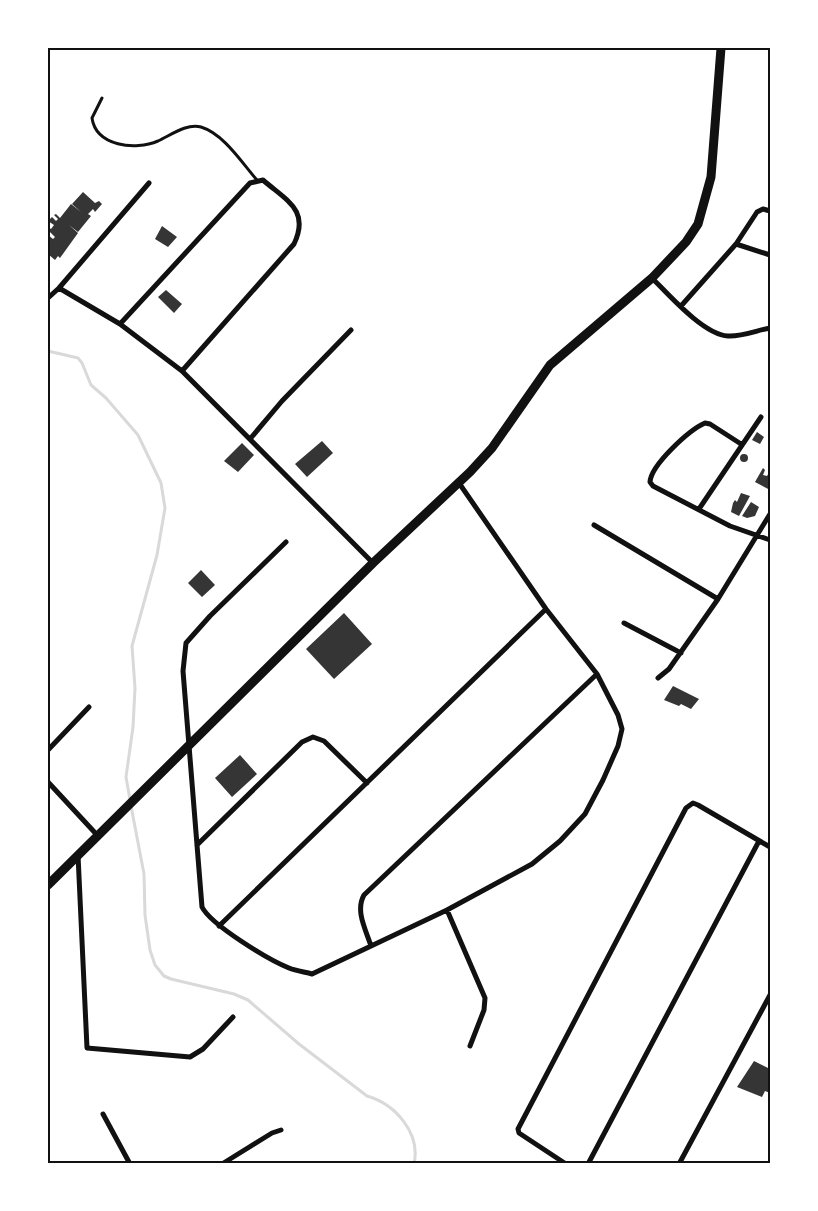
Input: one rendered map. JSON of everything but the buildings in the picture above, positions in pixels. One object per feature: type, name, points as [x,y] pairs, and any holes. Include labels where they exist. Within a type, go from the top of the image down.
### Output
[{"type":"main road","points":[[48,885],[373,563],[459,482],[492,448],[550,365],[652,278],[686,242],[698,224],[706,201],[714,152],[721,48]]},
{"type":"street","points":[[120,324],[250,183],[263,180],[296,210],[301,221],[300,233],[294,244],[182,371]]},
{"type":"street","points":[[48,298],[59,288],[149,183]]},
{"type":"street","points":[[681,306],[736,244],[757,212],[763,209],[770,211]]},
{"type":"street","points":[[736,244],[770,255]]},
{"type":"street","points":[[652,278],[681,306],[718,335],[730,336],[770,328]]},
{"type":"street","points":[[59,288],[120,324],[182,371],[373,563]]},
{"type":"street","points":[[250,439],[282,401],[351,330]]},
{"type":"street","points":[[699,509],[761,417]]},
{"type":"street","points":[[741,444],[710,424],[705,424],[657,463],[651,472],[650,482],[653,486],[730,526],[770,540]]},
{"type":"street","points":[[286,542],[210,616],[186,643],[183,671],[202,907],[205,914],[219,926],[290,969],[312,974],[447,910],[532,864],[560,841],[585,814],[604,780],[618,746],[622,729],[618,715],[597,674],[546,609],[459,482]]},
{"type":"street","points":[[658,678],[669,669],[718,599],[770,514]]},
{"type":"street","points":[[594,525],[718,599]]},
{"type":"street","points":[[219,926],[546,609]]},
{"type":"street","points":[[624,623],[681,653]]},
{"type":"street","points":[[371,946],[360,910],[360,902],[364,894],[597,674]]},
{"type":"street","points":[[48,750],[89,706]]},
{"type":"street","points":[[197,845],[302,742],[313,737],[324,741],[367,783]]},
{"type":"street","points":[[48,782],[98,836]]},
{"type":"street","points":[[566,1164],[518,1131],[689,804],[698,805],[770,847]]},
{"type":"street","points":[[588,1164],[759,841]]},
{"type":"street","points":[[78,855],[86,1048],[190,1057],[203,1049],[233,1017]]},
{"type":"street","points":[[447,910],[484,998],[484,1010],[470,1046]]},
{"type":"street","points":[[679,1164],[770,995]]},
{"type":"street","points":[[103,1114],[130,1164]]},
{"type":"street","points":[[222,1164],[272,1133],[281,1130]]},
{"type":"lane","points":[[102,98],[92,118],[96,131],[108,141],[140,145],[158,141],[172,132],[200,127],[214,134],[257,180]]},
{"type":"waterway","points":[[48,351],[78,358],[91,385],[106,398],[138,435],[161,483],[165,508],[157,555],[132,646],[135,688],[133,727],[126,777],[130,800]]},
{"type":"waterway","points":[[131,806],[144,874],[145,915],[150,950],[155,965],[164,976],[171,979],[234,994],[248,1000],[299,1044],[367,1096],[387,1106],[404,1121],[410,1131],[414,1141],[414,1164]]}]
